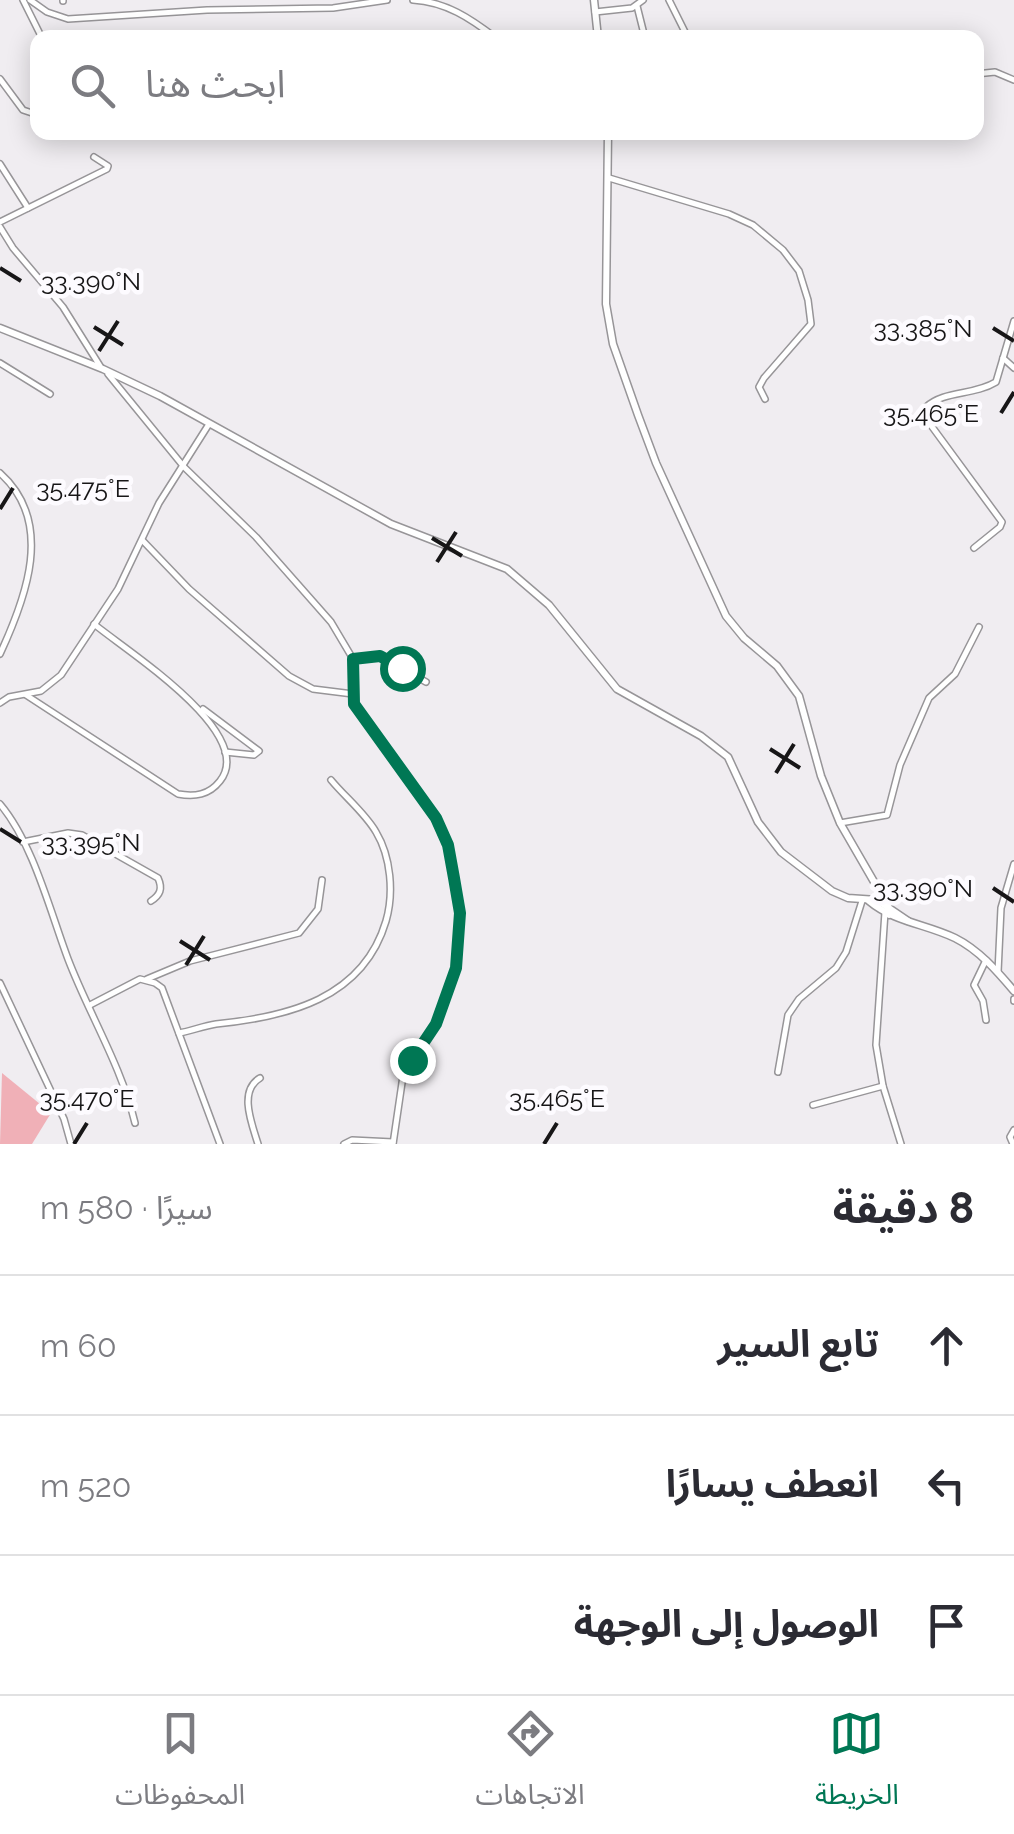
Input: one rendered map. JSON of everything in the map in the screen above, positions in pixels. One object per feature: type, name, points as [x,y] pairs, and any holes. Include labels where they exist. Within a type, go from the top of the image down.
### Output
[{"type":"street","points":[[27,0],[68,19],[333,8],[387,0]]},
{"type":"street","points":[[27,0],[39,30]]},
{"type":"street","points":[[189,12],[194,0]]},
{"type":"street","points":[[254,0],[254,9]]},
{"type":"street","points":[[413,0],[437,3],[484,30]]},
{"type":"street","points":[[594,0],[597,30]]},
{"type":"street","points":[[595,12],[637,6],[642,0]]},
{"type":"street","points":[[669,0],[684,30]]},
{"type":"street","points":[[637,6],[643,30]]},
{"type":"street","points":[[984,72],[1014,80]]},
{"type":"street","points":[[0,79],[23,110],[30,112]]},
{"type":"street","points":[[607,140],[606,304],[614,344],[656,464],[726,616],[744,638],[777,666],[799,696],[840,824],[872,883],[878,906],[875,1022],[883,1086],[901,1144]]},
{"type":"street","points":[[94,157],[108,168],[0,225],[13,248],[63,307],[93,359],[184,467],[209,487],[308,593],[345,642],[353,659],[353,694],[358,709],[442,830],[451,856],[460,913],[452,981],[436,1024],[403,1076],[393,1143],[352,1140],[344,1144]]},
{"type":"street","points":[[0,164],[28,208]]},
{"type":"street","points":[[609,178],[743,219],[774,242],[796,266],[803,278],[812,324],[764,378],[759,388],[765,399]]},
{"type":"street","points":[[974,548],[1002,522],[930,424],[926,408],[942,396],[990,386],[999,376],[1014,321]]},
{"type":"street","points":[[0,328],[103,369],[391,524],[494,563],[519,577],[549,605],[617,689],[701,736],[728,757],[758,822],[781,852],[832,891],[959,940],[986,960],[1014,991]]},
{"type":"street","points":[[1003,358],[1014,368]]},
{"type":"street","points":[[0,363],[50,394]]},
{"type":"street","points":[[0,703],[9,696],[26,696],[54,683],[118,590],[159,503],[209,424]]},
{"type":"street","points":[[0,472],[20,496],[33,536],[27,583],[0,654]]},
{"type":"street","points":[[142,540],[189,589],[288,676],[313,689],[353,694]]},
{"type":"street","points":[[94,624],[257,748],[259,754],[225,752]]},
{"type":"street","points":[[840,824],[887,815],[900,765],[929,698],[954,674],[979,627]]},
{"type":"street","points":[[353,659],[380,656],[426,682]]},
{"type":"street","points":[[26,696],[178,794],[193,796],[208,792],[220,781],[227,766],[214,728],[191,700]]},
{"type":"street","points":[[179,1033],[212,1024],[250,1022],[312,1004],[352,979],[374,948],[389,911],[386,860],[377,833],[331,780]]},
{"type":"street","points":[[0,804],[23,842],[68,959],[129,1098],[135,1122]]},
{"type":"street","points":[[23,842],[68,833],[100,842],[158,878],[162,888],[151,901]]},
{"type":"street","points":[[998,972],[1000,908],[1014,864]]},
{"type":"street","points":[[90,1005],[131,982],[190,961],[300,933],[318,909],[322,880]]},
{"type":"street","points":[[778,1072],[788,1015],[799,999],[836,968],[878,906]]},
{"type":"street","points":[[986,960],[974,985],[984,1004],[986,1020]]},
{"type":"street","points":[[147,979],[162,988],[220,1144]]},
{"type":"street","points":[[0,983],[64,1119],[70,1144]]},
{"type":"street","points":[[258,1144],[248,1094],[253,1082],[260,1078]]},
{"type":"street","points":[[813,1105],[883,1086]]},
{"type":"street","points":[[1013,1144],[1010,1138],[1014,1130]]},
{"type":"shaded area","points":[[2,1073],[51,1113],[32,1144],[0,1144]]},
{"type":"route","points":[[402,668],[380,656],[353,659],[354,704],[436,818],[451,856],[460,913],[456,968],[446,1000],[436,1024],[412,1060]]}]
